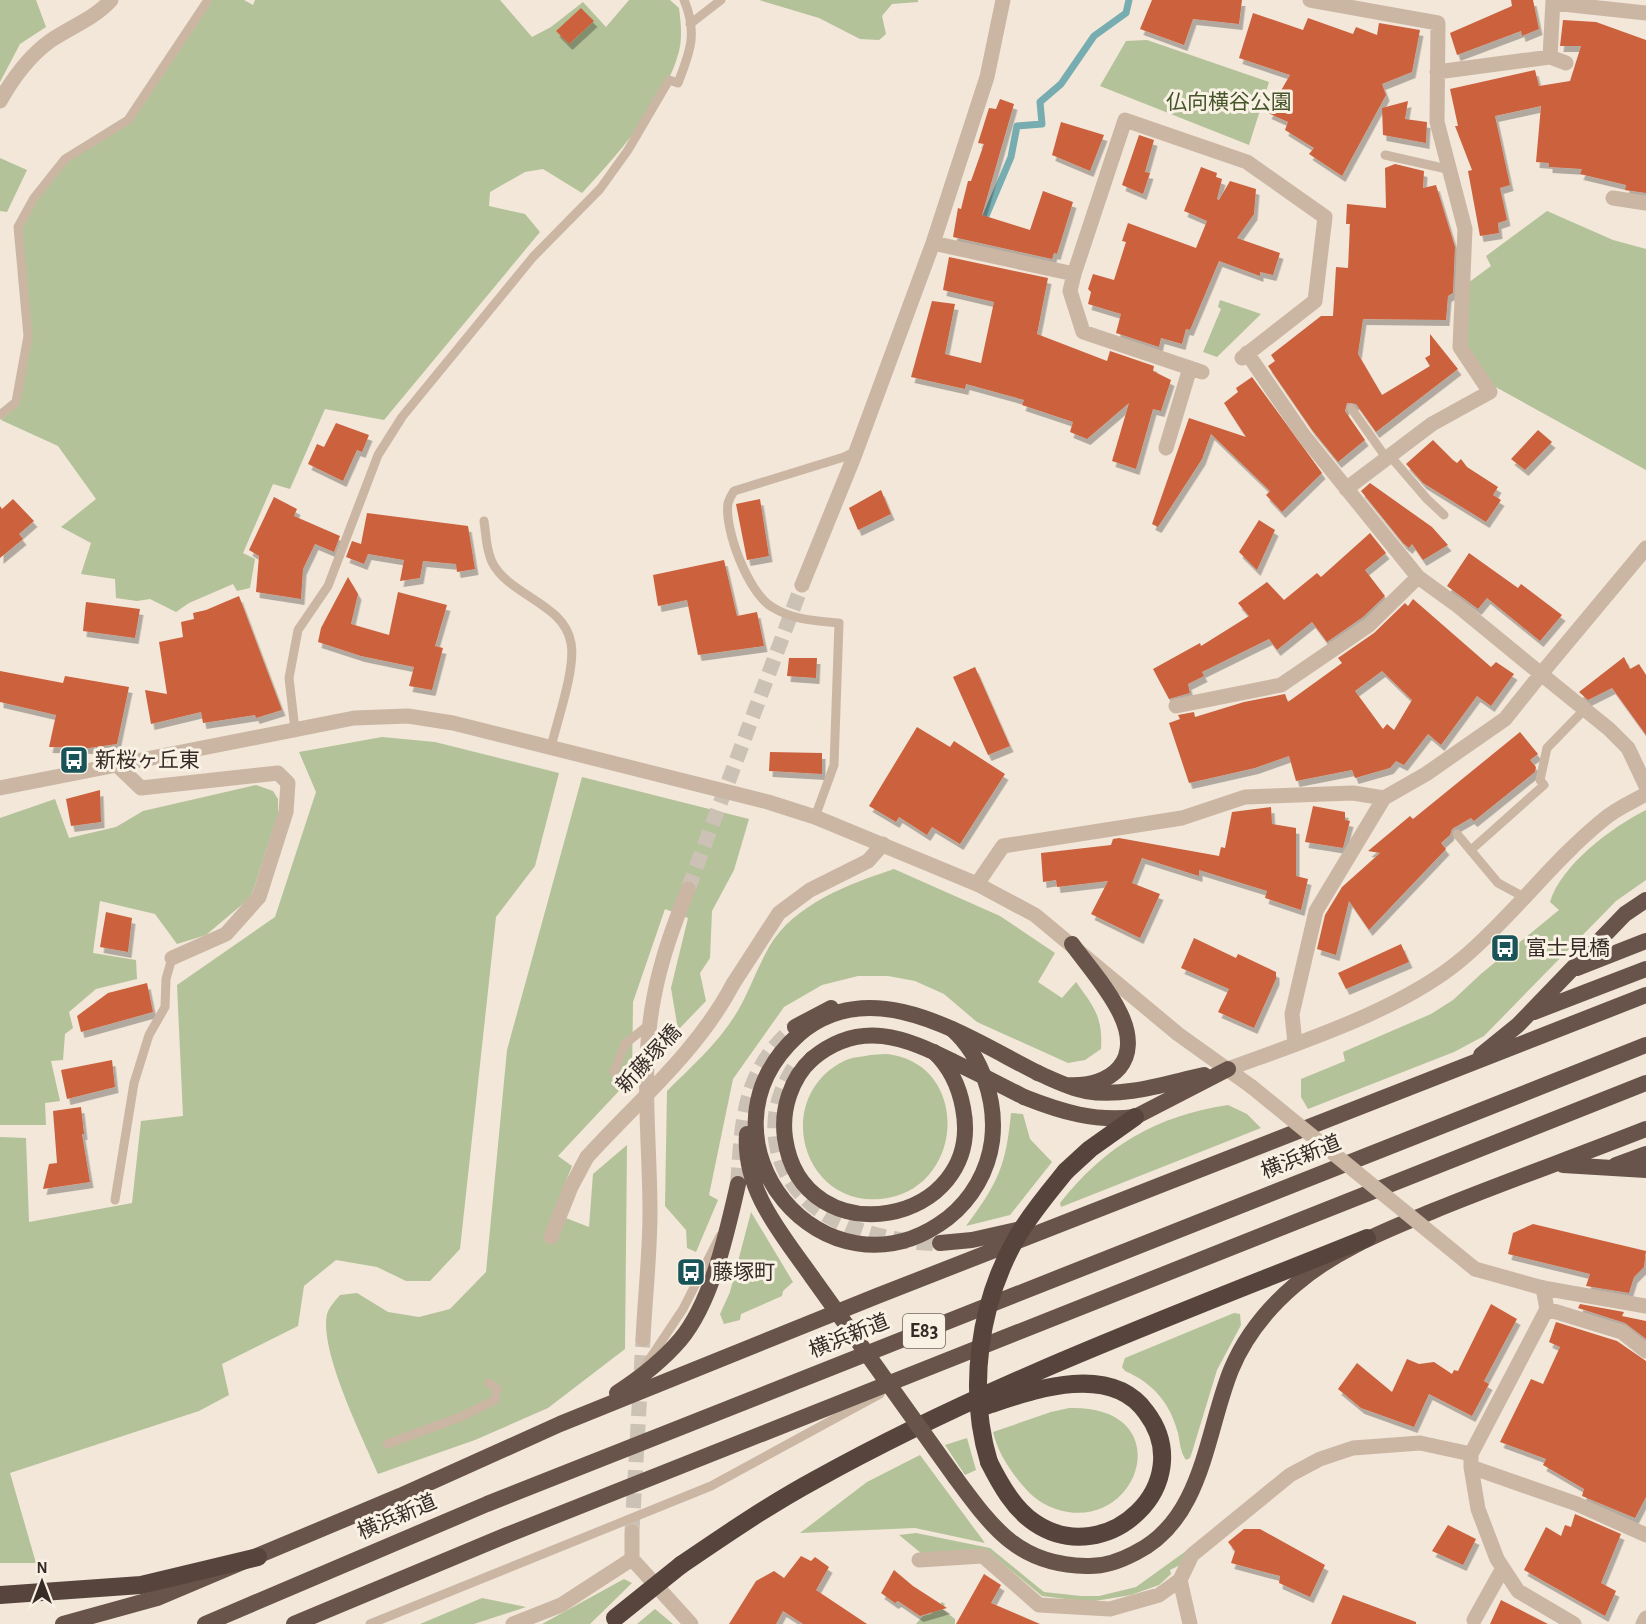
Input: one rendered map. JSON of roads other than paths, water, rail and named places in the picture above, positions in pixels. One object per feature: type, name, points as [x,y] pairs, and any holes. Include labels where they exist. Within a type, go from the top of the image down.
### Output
[{"type":"highway","points":[[1469,1065],[1527,1015],[1625,914],[1646,900]]},
{"type":"highway","points":[[1611,928],[1646,914]]},
{"type":"highway","points":[[1570,970],[1646,941]]},
{"type":"highway","points":[[1066,1085],[1085,1086],[1100,1083],[1112,1077],[1120,1067],[1127,1041],[1125,1027],[1114,1002],[1072,944]]},
{"type":"highway","points":[[1527,1015],[1646,969]]},
{"type":"highway","points":[[63,1624],[157,1598],[258,1557],[560,1424],[1646,995]]},
{"type":"highway","points":[[769,1070],[760,1094],[755,1119],[760,1161],[780,1198],[790,1210],[814,1228],[856,1243],[904,1239],[940,1223],[961,1205],[978,1183],[991,1148],[993,1123],[990,1095],[975,1057],[955,1032],[937,1019],[912,1007],[867,1002],[838,1005],[796,1031],[769,1070],[757,1093],[750,1118],[747,1143],[749,1169],[757,1193],[771,1218],[955,1477],[1000,1534],[1018,1549],[1035,1558],[1070,1566],[1109,1564],[1145,1548],[1161,1535],[1183,1505],[1204,1460],[1232,1369],[1251,1333],[1264,1316],[1296,1284],[1367,1238]]},
{"type":"highway","points":[[796,1031],[839,1012],[867,1008],[894,1009],[933,1021],[1038,1073],[1085,1091],[1123,1092],[1228,1069]]},
{"type":"highway","points":[[810,1056],[838,1035],[860,1030],[884,1029],[912,1036],[940,1058],[959,1091],[965,1128],[960,1155],[939,1188],[928,1198],[905,1210],[863,1216],[831,1205],[806,1185],[787,1149],[784,1122],[794,1083],[810,1056],[831,1046],[857,1037],[900,1037],[1024,1097],[1081,1117],[1119,1119],[1135,1117]]},
{"type":"highway","name":"横浜新道","points":[[205,1624],[498,1499],[1646,1045]]},
{"type":"highway","points":[[909,1431],[1028,1392],[1073,1384],[1111,1387],[1127,1393],[1142,1406],[1159,1435],[1162,1453],[1156,1487],[1147,1503],[1120,1527],[1088,1536],[1071,1536],[1035,1523],[1010,1497],[989,1462],[983,1441],[978,1395],[979,1367],[989,1309],[996,1283],[1017,1237],[1066,1171],[1090,1149],[1135,1117],[1228,1069]]},
{"type":"highway","name":"E83","points":[[294,1624],[507,1535],[943,1360],[1646,1083]]},
{"type":"highway","points":[[611,1622],[681,1564],[814,1480],[909,1431],[1085,1352],[1646,1129]]},
{"type":"highway","points":[[1610,1168],[1646,1154]]},
{"type":"highway","points":[[1556,1164],[1646,1170]]},
{"type":"highway","points":[[940,1243],[972,1240],[1028,1227],[1195,1172]]},
{"type":"highway","points":[[560,1424],[632,1383],[681,1338],[702,1305],[732,1211],[738,1184]]},
{"type":"highway","points":[[0,1595],[141,1585],[258,1557]]},
{"type":"street","points":[[0,101],[17,72],[49,42],[101,11],[111,0]]},
{"type":"street","points":[[802,585],[856,451],[933,243],[987,77],[1003,0]]},
{"type":"street","points":[[1310,0],[1438,23],[1437,122],[1447,169],[1465,229],[1460,347],[1490,392],[1432,424],[1346,489]]},
{"type":"street","points":[[1550,57],[1553,1],[1646,13]]},
{"type":"street","points":[[1437,72],[1550,57],[1566,63]]},
{"type":"street","points":[[1166,448],[1196,370],[1083,332],[1070,291],[1125,120],[1247,162],[1325,217],[1315,301],[1244,355],[1304,436],[1418,577],[1458,606],[1628,748],[1646,786]]},
{"type":"street","points":[[1612,198],[1646,203]]},
{"type":"street","points":[[933,243],[1074,274]]},
{"type":"street","points":[[1294,1044],[1292,1014],[1316,911],[1384,798],[1426,774],[1505,719],[1646,548]]},
{"type":"street","points":[[1176,706],[1281,685],[1331,648],[1369,625],[1418,577]]},
{"type":"street","points":[[0,788],[354,718],[408,716],[551,747],[717,788],[815,817],[977,884],[1035,915],[1178,1034],[1252,1087],[1475,1269],[1543,1288],[1646,1306]]},
{"type":"street","points":[[118,766],[141,788],[278,773],[288,783],[286,812],[259,897],[226,934],[172,958]]},
{"type":"street","points":[[977,884],[1003,846],[1182,818],[1245,797],[1353,793],[1384,798]]},
{"type":"street","points":[[1228,1069],[1392,1003],[1432,982],[1463,958],[1605,818],[1646,794]]},
{"type":"street","name":"新藤塚橋","points":[[551,1237],[586,1157],[694,1043],[719,1011],[733,984],[779,912],[810,890],[868,861],[883,844]]},
{"type":"street","points":[[643,1339],[650,1214],[647,1078],[653,999],[669,937],[688,889]]},
{"type":"street","points":[[1543,1288],[1547,1309],[1471,1460],[1478,1509],[1497,1559],[1518,1591],[1574,1624]]},
{"type":"street","points":[[1547,1309],[1622,1332],[1646,1351]]},
{"type":"street","points":[[919,1560],[983,1556],[1039,1605],[1110,1609],[1159,1595],[1180,1580],[1192,1555],[1290,1475],[1320,1459],[1353,1448],[1420,1443],[1471,1460],[1646,1535]]},
{"type":"street","points":[[632,1532],[632,1559],[691,1624]]},
{"type":"street","points":[[513,1624],[561,1605],[632,1559]]},
{"type":"street","points":[[1474,1620],[1503,1568]]},
{"type":"street","points":[[1180,1580],[1190,1624]]},
{"type":"street","points":[[1643,1624],[1646,1618]]},
{"type":"lane","points":[[0,415],[16,402],[28,336],[18,227],[34,198],[65,159],[128,120],[208,0]]},
{"type":"lane","points":[[295,730],[289,678],[298,630],[328,586],[378,455],[402,417],[533,257],[600,189],[628,150],[669,80],[678,83],[692,46],[689,13],[684,0]]},
{"type":"lane","points":[[690,24],[721,0]]},
{"type":"lane","points":[[1385,155],[1447,169]]},
{"type":"lane","points":[[1351,408],[1389,457],[1427,499],[1444,514]]},
{"type":"lane","points":[[815,817],[834,765],[839,623],[802,620],[773,608],[759,598],[735,550],[728,504],[734,491],[856,451]]},
{"type":"lane","points":[[484,521],[492,563],[504,576],[563,623],[571,642],[572,661],[551,747]]},
{"type":"lane","points":[[1471,850],[1544,785],[1540,780],[1547,748],[1585,710]]},
{"type":"lane","points":[[1457,834],[1498,883],[1524,897]]},
{"type":"lane","points":[[115,1200],[134,1083],[149,1035],[165,1007],[166,979],[172,958]]},
{"type":"lane","points":[[614,1072],[625,1044],[651,1023]]},
{"type":"lane","points":[[370,1624],[711,1486],[943,1360]]},
{"type":"lane","points":[[387,1444],[463,1416],[495,1400],[497,1389],[489,1383]]},
{"type":"waterway","points":[[983,223],[1011,157],[1017,126],[1042,124],[1040,102],[1061,84],[1094,36],[1126,13],[1129,0]]},
{"type":"tunnel","points":[[688,889],[802,585]]},
{"type":"tunnel","points":[[738,1184],[748,1099],[764,1062],[795,1027]]},
{"type":"tunnel","points":[[794,1068],[779,1102],[775,1129],[783,1166],[796,1188],[814,1206],[836,1220],[861,1231],[887,1238],[940,1243]]},
{"type":"tunnel","points":[[632,1531],[643,1339]]},
{"type":"place","name":"新桜ヶ丘東","points":[[74,760]]},
{"type":"place","name":"富士見橋","points":[[1505,948]]},
{"type":"place","name":"藤塚町","points":[[691,1272]]},
{"type":"park label","name":"仏向横谷公園","points":[[1229,102]]}]
